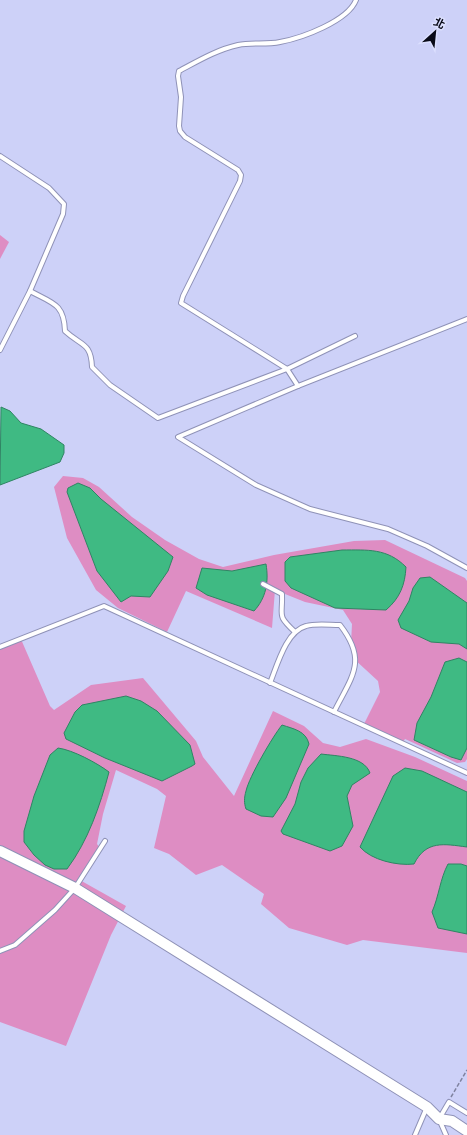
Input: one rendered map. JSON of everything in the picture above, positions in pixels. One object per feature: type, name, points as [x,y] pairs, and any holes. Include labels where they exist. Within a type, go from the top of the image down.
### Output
[{"type":"street","points":[[0,851],[75,888],[427,1106],[439,1119],[452,1121],[467,1131]]},
{"type":"lane","points":[[298,386],[288,369],[182,303],[182,296],[240,181],[241,175],[238,170],[185,138],[180,131],[181,97],[178,76],[179,71],[219,51],[249,43],[280,42],[325,27],[343,15],[354,5],[356,0]]},
{"type":"lane","points":[[0,156],[48,188],[64,204],[63,214],[30,291],[0,350]]},
{"type":"lane","points":[[30,291],[58,306],[64,316],[65,331],[82,344],[91,354],[92,367],[110,385],[158,418],[288,369],[355,336]]},
{"type":"lane","points":[[467,319],[298,386],[178,437],[256,485],[310,509],[388,529],[427,546],[467,568]]},
{"type":"lane","points":[[263,584],[282,594],[280,612],[282,620],[295,632]]},
{"type":"lane","points":[[0,647],[104,606],[146,624],[270,683],[467,773]]},
{"type":"lane","points":[[270,683],[289,638],[295,632],[305,626],[340,625],[351,639],[356,653],[355,667],[334,712]]},
{"type":"lane","points":[[0,951],[15,945],[56,910],[75,888],[105,841]]},
{"type":"lane","points":[[446,1135],[439,1119],[449,1102],[467,1113]]},
{"type":"lane","points":[[415,1135],[427,1106]]},
{"type":"path","points":[[449,1102],[467,1070]]},
{"type":"shaded area","points":[[0,235],[9,242],[0,259]]},
{"type":"shaded area","points":[[1,407],[10,411],[21,423],[41,429],[64,445],[64,453],[60,462],[0,485]]},
{"type":"shaded area","points":[[63,476],[83,478],[99,487],[132,517],[165,540],[199,559],[223,567],[274,555],[354,541],[385,540],[465,578],[467,581],[467,759],[465,762],[457,763],[405,739],[401,745],[363,726],[380,692],[378,681],[353,658],[351,643],[352,624],[343,610],[305,602],[275,590],[272,628],[186,591],[167,632],[118,608],[96,590],[67,538],[54,487]]},
{"type":"shaded area","points":[[78,483],[90,488],[101,499],[173,557],[168,571],[150,597],[131,596],[121,602],[97,571],[67,492],[68,488]]},
{"type":"shaded area","points":[[342,550],[377,551],[392,556],[406,567],[401,591],[395,601],[386,610],[335,608],[291,588],[285,581],[285,562],[290,557]]},
{"type":"shaded area","points":[[266,564],[266,589],[261,601],[254,611],[207,595],[196,588],[202,568],[232,571]]},
{"type":"shaded area","points":[[430,577],[467,603],[467,649],[459,644],[431,642],[401,628],[398,620],[409,601],[413,588],[420,578]]},
{"type":"shaded area","points":[[20,637],[50,706],[54,710],[91,685],[143,678],[196,741],[203,757],[234,796],[273,711],[304,726],[323,743],[340,747],[366,739],[415,757],[467,781],[467,953],[363,940],[347,945],[289,928],[261,904],[264,894],[222,865],[196,875],[169,854],[154,848],[166,796],[157,789],[116,770],[103,814],[97,844],[100,848],[78,879],[126,906],[111,935],[66,1046],[0,1022],[0,646]]},
{"type":"shaded area","points":[[459,658],[467,662],[467,748],[461,760],[414,740],[417,723],[431,697],[445,662]]},
{"type":"shaded area","points":[[126,696],[141,701],[157,711],[190,745],[195,764],[162,781],[105,758],[66,739],[64,733],[75,712],[82,705]]},
{"type":"shaded area","points":[[282,725],[302,733],[309,744],[286,798],[273,817],[261,816],[246,809],[244,800],[245,794],[256,767]]},
{"type":"shaded area","points":[[58,748],[71,751],[85,757],[109,772],[102,798],[87,835],[67,869],[54,869],[45,865],[34,855],[24,842],[24,831],[34,796],[50,755]]},
{"type":"shaded area","points":[[321,754],[342,756],[356,760],[367,767],[370,773],[352,785],[347,796],[353,826],[342,846],[330,851],[283,834],[281,831],[295,804],[301,782],[308,768]]},
{"type":"shaded area","points":[[405,768],[422,771],[467,792],[467,847],[436,845],[424,851],[414,864],[400,864],[377,859],[365,852],[360,847],[393,776]]},
{"type":"shaded area","points":[[448,864],[461,864],[467,866],[467,934],[438,928],[432,912]]}]
